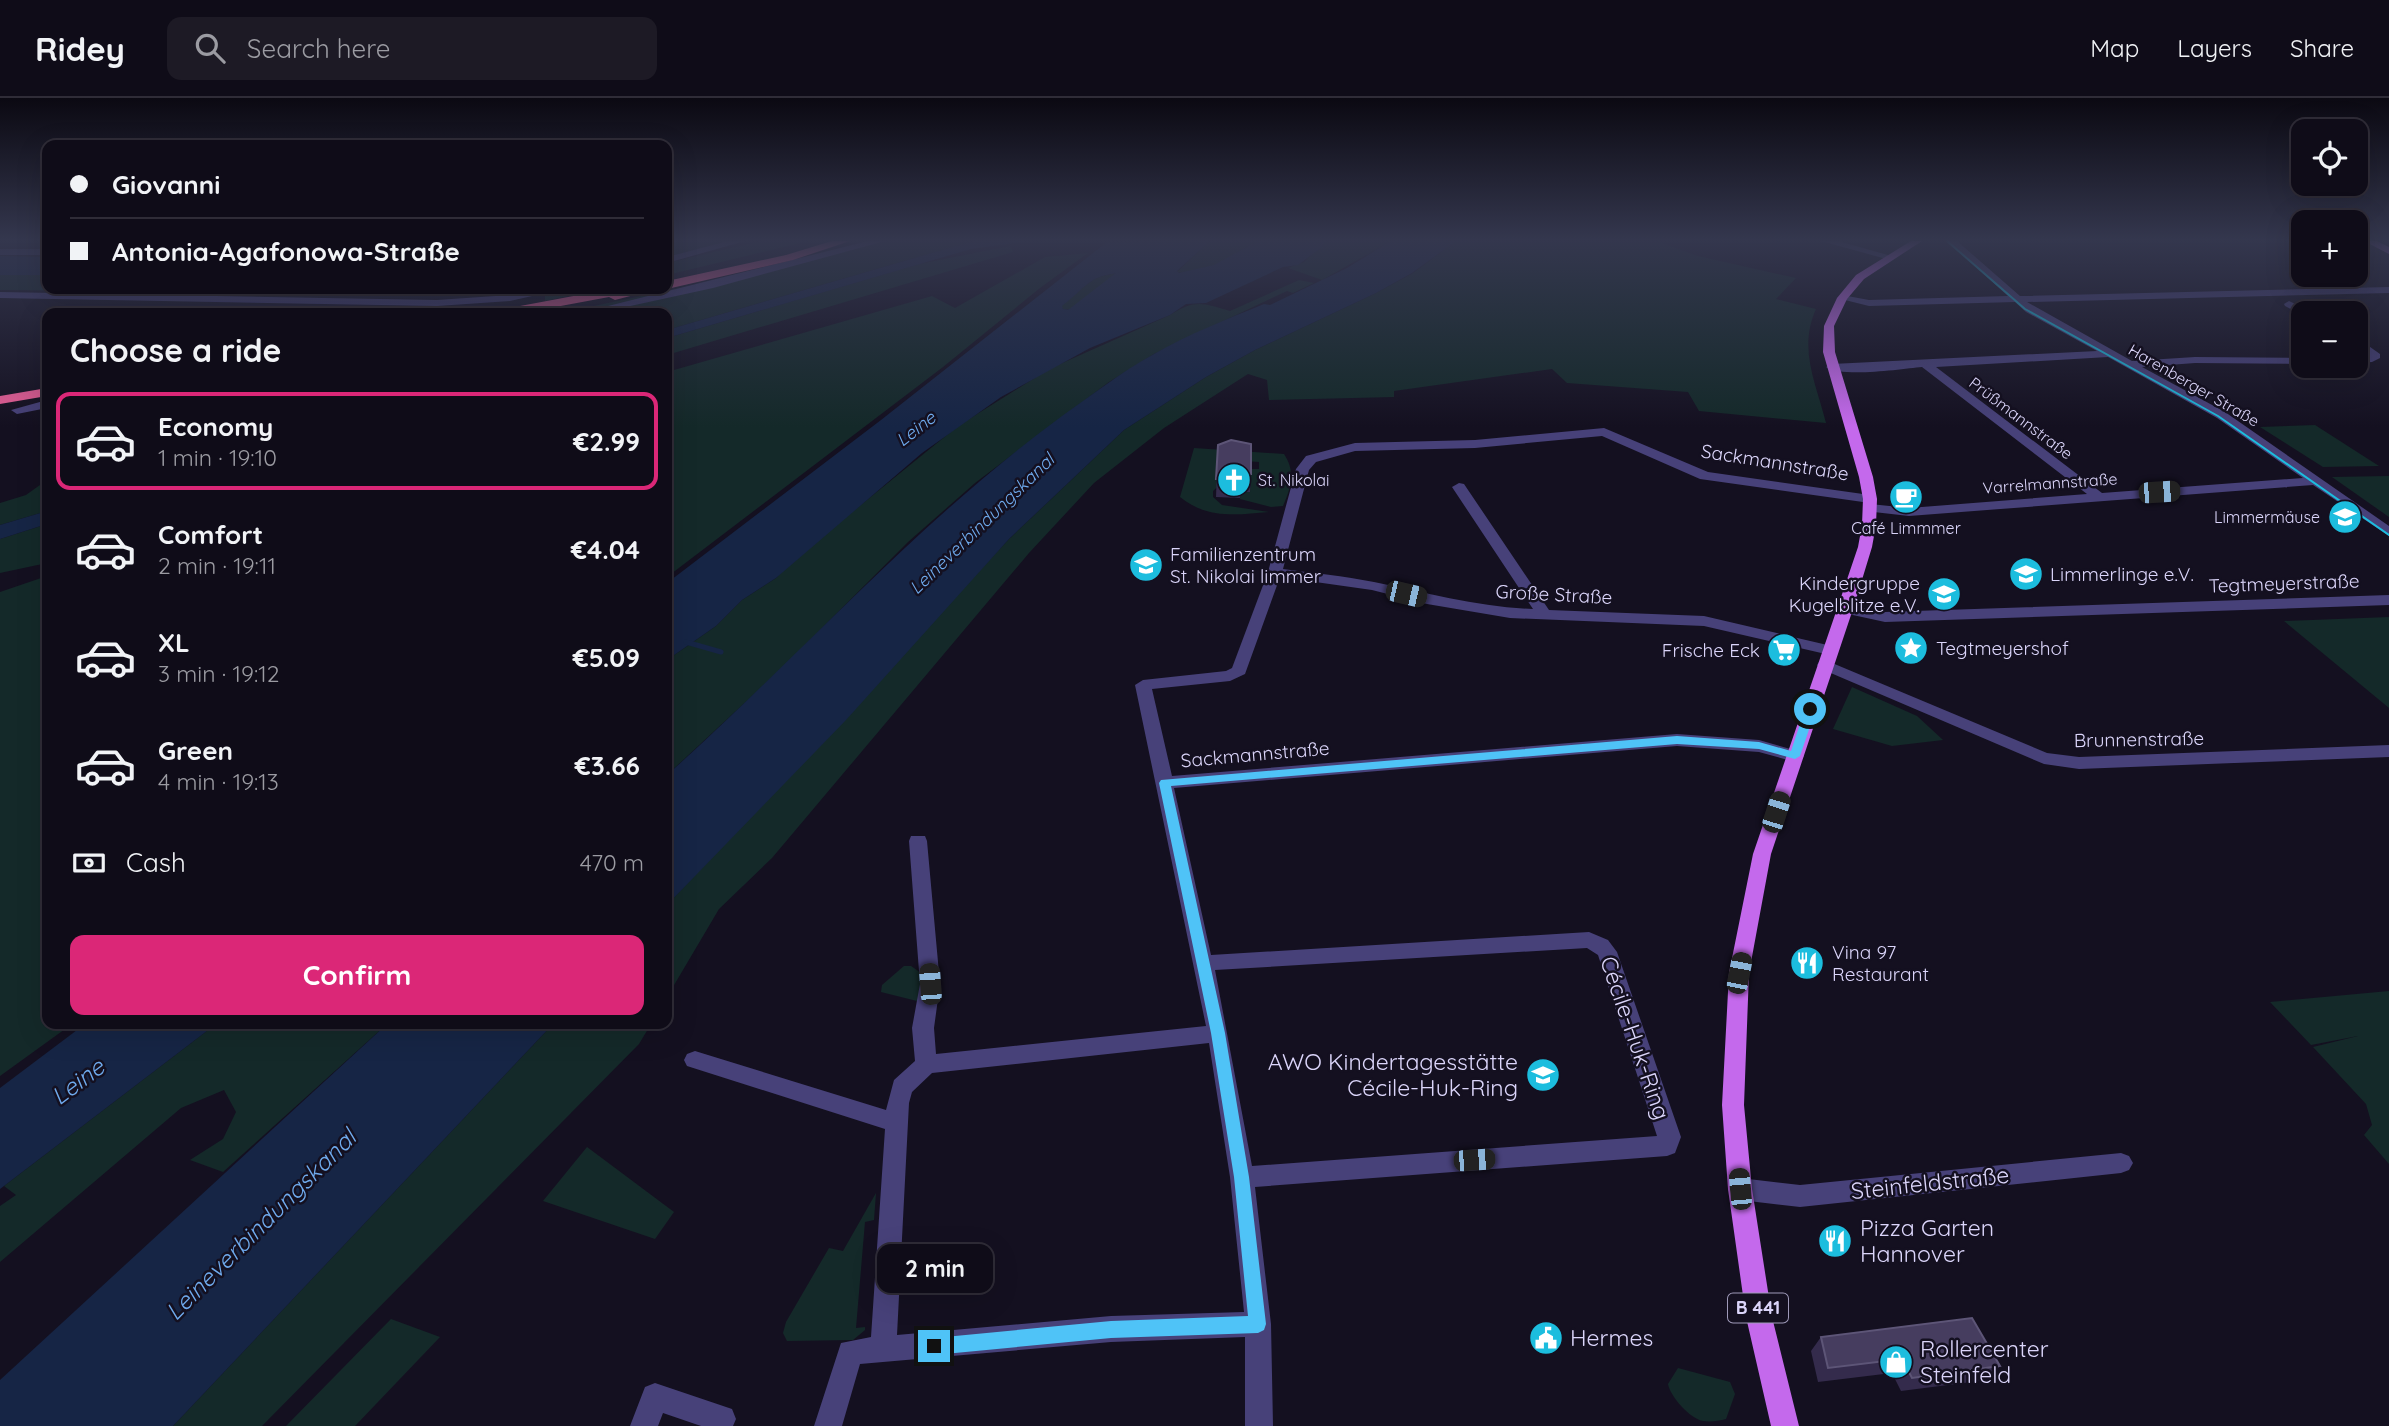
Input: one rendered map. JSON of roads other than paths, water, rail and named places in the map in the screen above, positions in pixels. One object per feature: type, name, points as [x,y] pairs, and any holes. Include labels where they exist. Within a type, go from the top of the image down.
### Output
[{"type":"highway","points":[[530,308],[556,303]]},
{"type":"highway","points":[[556,308],[581,303]]},
{"type":"highway","points":[[0,394],[42,387]]},
{"type":"highway","points":[[0,400],[42,393]]},
{"type":"main road","name":"B 441","points":[[1785,1426],[1759,1317],[1740,1189],[1733,1105],[1739,973],[1762,855],[1865,547],[1870,503],[1866,477],[1829,352],[1829,326],[1840,303]]},
{"type":"street","points":[[608,308],[631,303]]},
{"type":"street","name":"Harenberger Straße","points":[[2021,303],[2051,323],[2221,415],[2389,532]]},
{"type":"street","points":[[2368,347],[2376,356],[2368,359]]},
{"type":"street","points":[[1832,367],[2109,354]]},
{"type":"street","points":[[2131,365],[2152,361],[2291,361]]},
{"type":"street","name":"Prüßmannstraße","points":[[1925,364],[2097,496]]},
{"type":"street","points":[[17,410],[42,405]]},
{"type":"street","name":"Sackmannstraße","points":[[1795,756],[1759,746],[1677,740],[1165,783],[1143,685],[1230,676],[1239,671],[1275,572],[1303,470],[1308,461],[1318,456],[1355,447],[1475,444],[1604,432],[1705,476],[1870,503]]},
{"type":"street","name":"Varrelmannstraße","points":[[1870,503],[1909,512],[2318,481]]},
{"type":"street","points":[[1460,486],[1544,614]]},
{"type":"street","name":"Große Straße","points":[[1275,572],[1372,586],[1478,608],[1544,614],[1691,619],[1720,624],[1827,658]]},
{"type":"street","name":"Tegtmeyerstraße","points":[[1844,609],[1885,617],[2389,600]]},
{"type":"street","name":"Brunnenstraße","points":[[1827,658],[2044,758],[2078,763],[2389,751]]},
{"type":"street","points":[[1165,783],[1218,1033],[1242,1177],[1258,1324],[1259,1426]]},
{"type":"street","points":[[918,841],[930,984],[923,1028],[926,1064]]},
{"type":"street","name":"Cécile-Huk-Ring","points":[[1203,962],[1589,940],[1607,951],[1669,1137],[1667,1146],[1242,1177]]},
{"type":"street","points":[[884,1351],[896,1123],[902,1087],[926,1064],[1218,1033]]},
{"type":"street","points":[[695,1060],[896,1123]]},
{"type":"street","name":"Steinfeldstraße","points":[[1740,1189],[1800,1196],[2121,1164]]},
{"type":"street","points":[[828,1426],[850,1352],[1111,1329],[1258,1324]]},
{"type":"street","points":[[644,1426],[655,1397],[722,1419],[719,1426]]},
{"type":"water","points":[[760,303],[787,303],[672,337],[672,329]]},
{"type":"water","points":[[1030,303],[1066,303],[1063,309],[1070,309],[1090,303],[1206,303],[1186,304],[1170,315],[1090,348],[1001,397],[922,453],[776,578],[742,600],[716,626],[672,657],[672,579]]},
{"type":"water","name":"Leineverbindungskanal","points":[[1355,303],[1255,350],[1206,377],[1124,430],[1009,539],[846,720],[672,900],[672,770],[908,545],[1009,457],[1130,368],[1194,333],[1264,304]]},
{"type":"water","points":[[42,512],[42,526],[0,539],[0,525]]},
{"type":"water","points":[[78,1029],[209,1029],[0,1189],[0,1088]]},
{"type":"water","name":"Leineverbindungskanal","points":[[382,1029],[548,1029],[173,1426],[0,1426],[0,1380]]},
{"type":"waterway","name":"Leine","points":[[1067,322],[1091,303]]},
{"type":"waterway","points":[[686,642],[721,652]]},
{"type":"tram line","points":[[2018,303],[2218,416],[2389,535]]},
{"type":"place","name":"St. Nikolai","points":[[1234,480]]},
{"type":"place","name":"Café Limmmer","points":[[1906,497]]},
{"type":"place","name":"Limmermäuse","points":[[2345,517]]},
{"type":"place","name":"Familienzentrum St. Nikolai limmer","points":[[1146,565]]},
{"type":"place","name":"Limmerlinge e.V.","points":[[2026,574]]},
{"type":"place","name":"Kindergruppe Kugelblitze e.V.","points":[[1944,594]]},
{"type":"place","name":"Tegtmeyershof","points":[[1911,648]]},
{"type":"place","name":"Frische Eck","points":[[1784,650]]},
{"type":"place","name":"Vina 97 Restaurant","points":[[1807,963]]},
{"type":"place","name":"AWO Kindertagesstätte Cécile-Huk-Ring","points":[[1543,1075]]},
{"type":"place","name":"Pizza Garten Hannover","points":[[1835,1241]]},
{"type":"place","name":"Hermes","points":[[1546,1338]]},
{"type":"place","name":"Rollercenter Steinfeld","points":[[1896,1362]]}]
